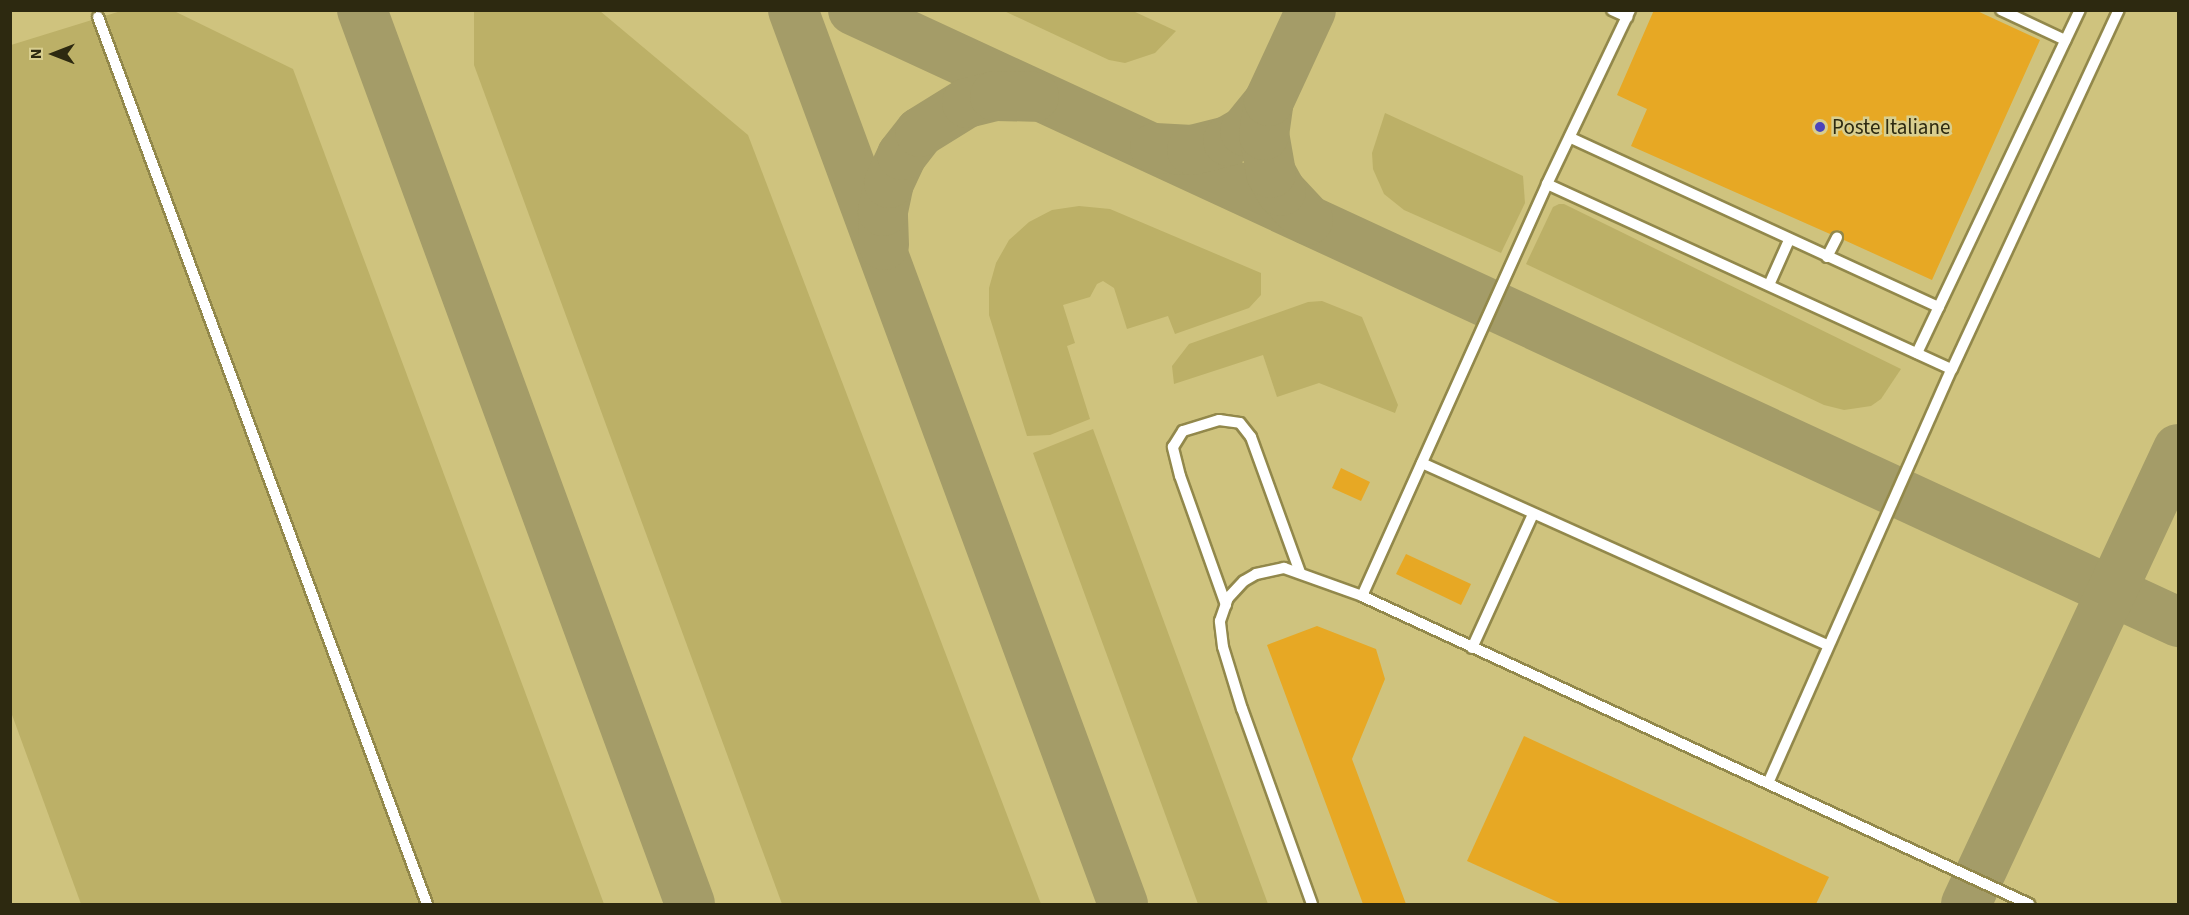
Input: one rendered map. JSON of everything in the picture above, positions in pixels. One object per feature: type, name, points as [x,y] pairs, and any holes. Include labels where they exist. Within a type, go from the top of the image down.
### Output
[{"type":"lane","points":[[1362,596],[1547,184],[1571,138],[1628,14],[1612,10]]},
{"type":"lane","points":[[2001,10],[2065,40]]},
{"type":"lane","points":[[1917,353],[2080,10]]},
{"type":"lane","points":[[1769,781],[1827,645],[2118,10]]},
{"type":"lane","points":[[98,18],[427,904]]},
{"type":"lane","points":[[1571,138],[1939,308]]},
{"type":"lane","points":[[1547,184],[1952,369]]},
{"type":"lane","points":[[1827,257],[1837,237]]},
{"type":"lane","points":[[1769,285],[1789,240]]},
{"type":"lane","points":[[1226,605],[1180,476],[1173,447],[1183,431],[1219,420],[1240,423],[1251,436],[1300,572]]},
{"type":"lane","points":[[1422,463],[1827,645]]},
{"type":"lane","points":[[1472,648],[1533,514]]},
{"type":"lane","points":[[1312,904],[1223,647],[1221,621],[1226,605],[1244,581],[1256,574],[1284,568],[1362,596],[1472,648],[1769,781],[2029,904]]},
{"type":"shaded area","points":[[10,11],[2178,11],[2178,904],[11,904]]},
{"type":"shaded area","points":[[121,11],[174,11],[293,69],[604,904],[81,904],[11,712],[11,45]]},
{"type":"shaded area","points":[[474,11],[600,11],[748,135],[1041,904],[782,904],[474,65]]},
{"type":"shaded area","points":[[1004,11],[1133,11],[1176,31],[1155,53],[1125,63],[1109,60]]},
{"type":"shaded area","points":[[1385,113],[1523,176],[1525,203],[1501,253],[1404,210],[1384,194],[1373,169],[1372,153]]},
{"type":"shaded area","points":[[1564,204],[1901,369],[1881,399],[1871,406],[1844,410],[1824,405],[1526,264],[1553,207]]},
{"type":"shaded area","points":[[1079,206],[1110,209],[1261,273],[1261,295],[1249,308],[1175,334],[1168,316],[1127,329],[1114,288],[1103,281],[1097,284],[1090,297],[1063,305],[1075,343],[1067,346],[1090,419],[1050,435],[1027,436],[989,315],[989,288],[996,263],[1009,240],[1029,222],[1052,210]]},
{"type":"shaded area","points":[[1322,301],[1362,317],[1398,405],[1395,413],[1319,383],[1277,397],[1263,355],[1174,384],[1172,366],[1189,344],[1308,302]]},
{"type":"shaded area","points":[[1093,429],[1268,904],[1198,904],[1033,453]]},
{"type":"building","name":"Poste Italiane","points":[[1654,10],[1975,10],[2040,40],[1932,280],[1844,240],[1840,230],[1830,234],[1631,146],[1647,109],[1617,95]]},
{"type":"building","points":[[1341,468],[1370,482],[1361,501],[1332,488]]},
{"type":"building","points":[[1406,554],[1471,584],[1461,605],[1396,574]]},
{"type":"building","points":[[1317,626],[1376,649],[1385,679],[1352,759],[1406,904],[1363,904],[1267,645]]},
{"type":"building","points":[[1524,736],[1829,877],[1816,904],[1562,904],[1467,861]]},
{"type":"taxiway","points":[[362,10],[690,904]]},
{"type":"taxiway","points":[[793,10],[1123,904]]},
{"type":"taxiway","points":[[853,10],[2178,622]]},
{"type":"taxiway","points":[[1308,220],[1281,191],[1271,173],[1264,135],[1269,101],[1311,10]]},
{"type":"taxiway","points":[[884,245],[883,211],[889,183],[902,155],[920,132],[967,103],[995,96],[1034,97]]},
{"type":"taxiway","points":[[1155,148],[1192,150],[1228,141],[1245,131],[1269,101]]},
{"type":"taxiway","points":[[1966,904],[2178,449]]},
{"type":"place","name":"Poste Italiane","points":[[1820,127]]}]
